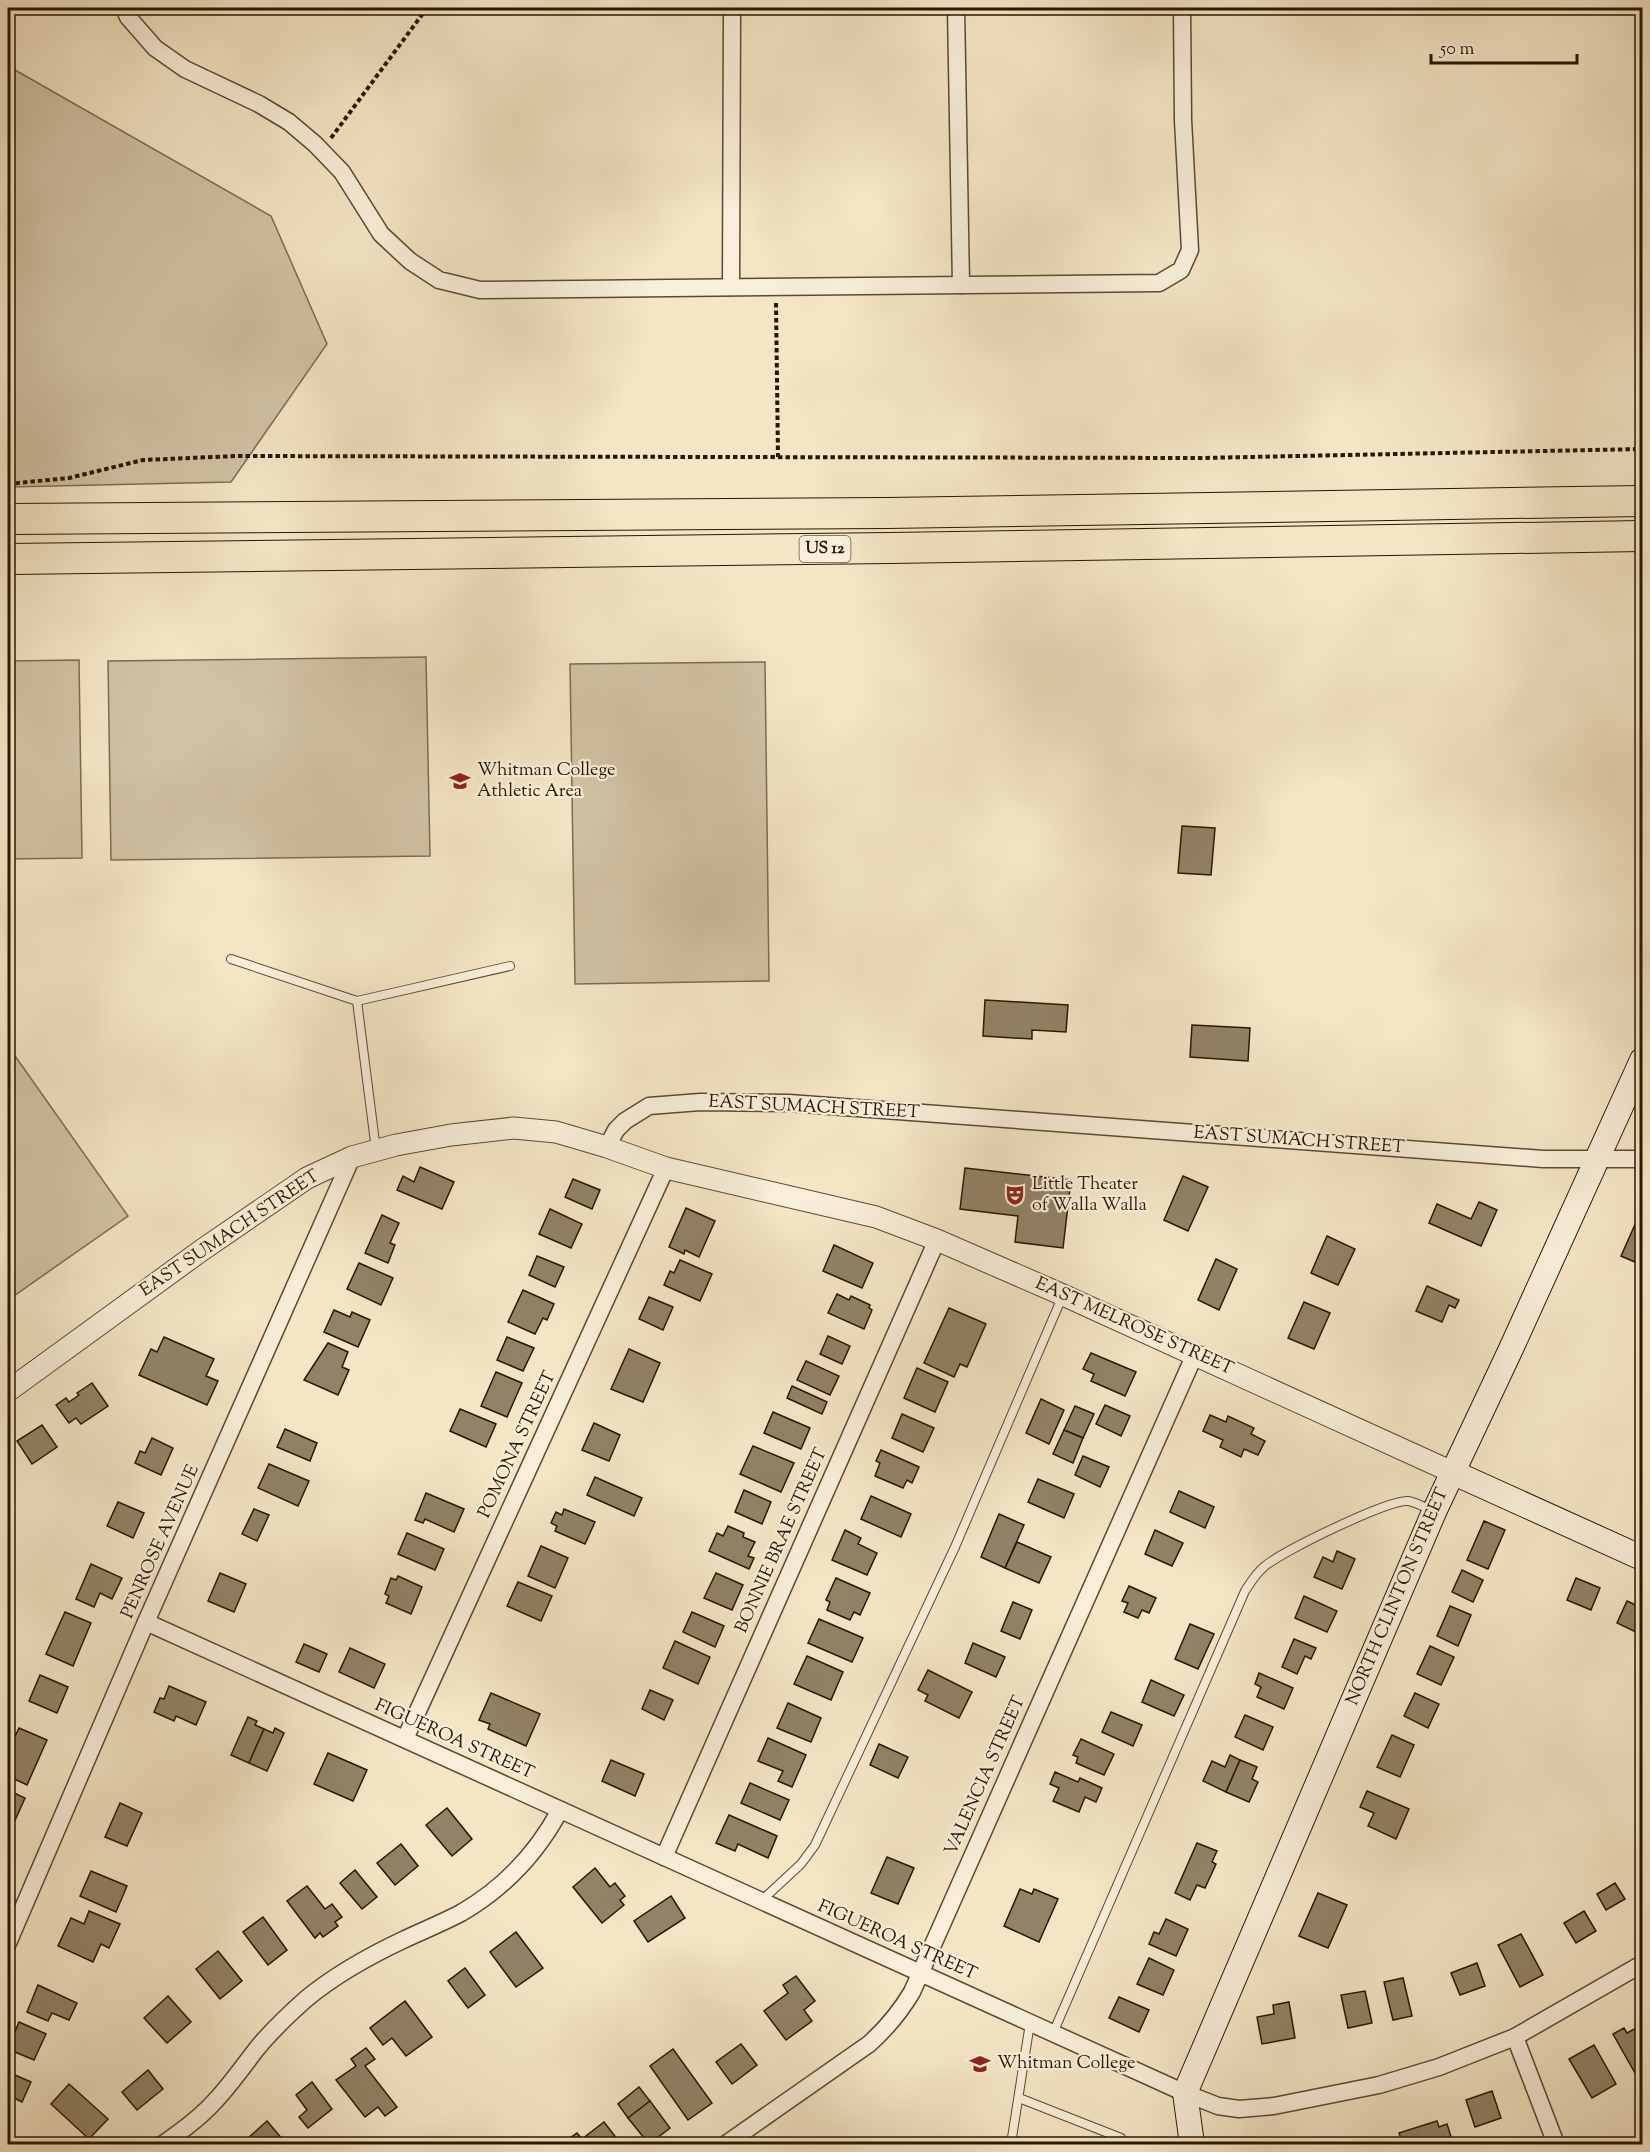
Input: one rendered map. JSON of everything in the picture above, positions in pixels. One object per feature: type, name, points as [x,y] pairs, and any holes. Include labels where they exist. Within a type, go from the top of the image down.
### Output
[{"type":"highway","name":"US 12","points":[[8,519],[887,513],[1642,501]]},
{"type":"highway","points":[[1406,538],[1576,522],[1642,519]]},
{"type":"highway","name":"US 12","points":[[8,559],[1642,536]]},
{"type":"main road","name":"NORTH CLINTON STREET","points":[[1185,2094],[1434,1512],[1642,1060]]},
{"type":"main road","name":"EAST MELROSE STREET","points":[[1452,1472],[1642,1558]]},
{"type":"main road","points":[[1185,2094],[1192,2145]]},
{"type":"street","points":[[124,8],[128,17],[155,48],[185,69],[259,104],[289,122],[322,151],[342,172],[381,234],[410,261],[439,280],[480,290],[1159,283],[1181,270],[1190,250],[1183,120],[1182,8]]},
{"type":"street","points":[[731,287],[732,8]]},
{"type":"street","points":[[956,8],[961,285]]},
{"type":"street","name":"EAST SUMACH STREET","points":[[8,1391],[271,1202],[307,1178],[352,1157],[451,1135],[514,1128],[556,1132],[608,1147],[616,1130],[625,1121],[649,1106],[700,1102],[778,1103],[1543,1159],[1642,1159]]},
{"type":"street","name":"EAST MELROSE STREET","points":[[608,1147],[666,1168],[876,1217],[937,1240],[1195,1354],[1452,1472]]},
{"type":"street","name":"PENROSE AVENUE","points":[[8,1943],[146,1622],[352,1157]]},
{"type":"street","name":"POMONA STREET","points":[[405,1739],[666,1168]]},
{"type":"street","name":"BONNIE BRAE STREET","points":[[664,1857],[937,1240]]},
{"type":"street","name":"VALENCIA STREET","points":[[728,2144],[859,2050],[885,2029],[900,2012],[921,1973],[1195,1354]]},
{"type":"street","name":"FIGUEROA STREET","points":[[146,1622],[1185,2094],[1218,2106],[1239,2109],[1274,2106],[1379,2085],[1438,2067],[1515,2037],[1642,1964]]},
{"type":"street","points":[[163,2145],[192,2123],[214,2102],[263,2042],[308,1998],[339,1975],[373,1955],[461,1913],[515,1873],[549,1832],[560,1810]]},
{"type":"street","points":[[1515,2037],[1556,2145]]},
{"type":"lane","points":[[231,959],[357,1001],[510,966]]},
{"type":"lane","points":[[357,1001],[376,1151]]},
{"type":"lane","points":[[761,1901],[801,1864],[815,1845],[955,1547],[1063,1295]]},
{"type":"lane","points":[[1053,2033],[1245,1591],[1254,1577],[1282,1554],[1396,1503],[1409,1501],[1434,1512]]},
{"type":"lane","points":[[1011,2145],[1009,2144],[1019,2098],[1030,2023]]},
{"type":"lane","points":[[1019,2098],[1121,2138],[1121,2145]]},
{"type":"path","points":[[322,151],[427,8]]},
{"type":"path","points":[[776,287],[778,457]]},
{"type":"path","points":[[8,484],[69,478],[143,460],[237,456],[1200,458],[1642,449]]},
{"type":"shaded area","points":[[8,66],[271,216],[327,344],[231,482],[8,487]]},
{"type":"shaded area","points":[[426,657],[430,856],[111,860],[108,661]]},
{"type":"shaded area","points":[[79,660],[82,858],[8,859],[8,661]]},
{"type":"shaded area","points":[[765,662],[769,981],[575,984],[570,664]]},
{"type":"shaded area","points":[[8,1046],[128,1216],[8,1300]]},
{"type":"building","points":[[1182,826],[1215,828],[1211,875],[1178,873]]},
{"type":"building","points":[[985,1000],[1068,1005],[1066,1032],[1032,1030],[1032,1039],[983,1036]]},
{"type":"building","points":[[1192,1025],[1250,1028],[1248,1061],[1190,1057]]},
{"type":"building","points":[[420,1167],[454,1182],[442,1209],[397,1190],[403,1176],[414,1182]]},
{"type":"building","name":"Little Theater of Walla Walla","points":[[965,1168],[1071,1180],[1063,1248],[1015,1242],[1018,1216],[960,1209]]},
{"type":"building","points":[[1183,1176],[1208,1187],[1188,1231],[1164,1220]]},
{"type":"building","points":[[573,1179],[600,1190],[592,1209],[565,1197]]},
{"type":"building","points":[[1479,1202],[1497,1210],[1481,1246],[1429,1223],[1437,1204],[1471,1219]]},
{"type":"building","points":[[686,1208],[715,1221],[699,1257],[685,1250],[684,1254],[669,1247]]},
{"type":"building","points":[[550,1209],[582,1224],[571,1248],[539,1234]]},
{"type":"building","points":[[382,1215],[399,1223],[390,1243],[395,1245],[388,1263],[365,1253]]},
{"type":"building","points":[[1637,1220],[1642,1222],[1642,1265],[1621,1256]]},
{"type":"building","points":[[1327,1236],[1355,1249],[1338,1285],[1311,1273]]},
{"type":"building","points":[[834,1245],[873,1263],[862,1288],[823,1271]]},
{"type":"building","points":[[537,1256],[564,1267],[555,1287],[529,1275]]},
{"type":"building","points":[[1216,1259],[1237,1269],[1219,1310],[1198,1300]]},
{"type":"building","points":[[680,1260],[712,1274],[700,1301],[664,1285],[670,1271],[674,1273]]},
{"type":"building","points":[[359,1263],[393,1278],[381,1305],[347,1289]]},
{"type":"building","points":[[1427,1286],[1459,1300],[1455,1308],[1449,1305],[1442,1322],[1416,1311]]},
{"type":"building","points":[[523,1290],[554,1304],[547,1320],[543,1318],[535,1334],[508,1322]]},
{"type":"building","points":[[837,1294],[849,1300],[851,1296],[870,1305],[869,1308],[872,1310],[864,1329],[828,1313]]},
{"type":"building","points":[[649,1297],[673,1307],[663,1330],[639,1319]]},
{"type":"building","points":[[1304,1302],[1330,1313],[1314,1349],[1288,1338]]},
{"type":"building","points":[[949,1308],[986,1324],[967,1367],[960,1364],[954,1377],[924,1363]]},
{"type":"building","points":[[334,1310],[350,1317],[352,1312],[370,1320],[358,1347],[324,1332]]},
{"type":"building","points":[[828,1336],[850,1346],[842,1364],[820,1354]]},
{"type":"building","points":[[164,1337],[214,1359],[206,1376],[218,1381],[207,1405],[139,1375],[151,1349],[157,1352]]},
{"type":"building","points":[[507,1337],[534,1348],[523,1371],[497,1360]]},
{"type":"building","points":[[328,1343],[348,1352],[342,1367],[349,1370],[338,1395],[304,1380]]},
{"type":"building","points":[[629,1349],[660,1363],[643,1402],[611,1389]]},
{"type":"building","points":[[1091,1353],[1136,1372],[1125,1396],[1091,1381],[1094,1374],[1083,1369]]},
{"type":"building","points":[[806,1361],[839,1376],[830,1395],[797,1380]]},
{"type":"building","points":[[917,1368],[948,1382],[935,1412],[904,1398]]},
{"type":"building","points":[[496,1372],[522,1383],[507,1417],[481,1406]]},
{"type":"building","points":[[92,1383],[108,1406],[81,1424],[76,1418],[69,1423],[56,1405],[66,1398],[69,1402],[79,1395],[77,1393]]},
{"type":"building","points":[[792,1386],[827,1402],[822,1414],[787,1398]]},
{"type":"building","points":[[1041,1399],[1064,1410],[1049,1444],[1026,1433]]},
{"type":"building","points":[[1105,1405],[1130,1416],[1121,1436],[1096,1424]]},
{"type":"building","points":[[1075,1406],[1094,1414],[1083,1438],[1064,1430]]},
{"type":"building","points":[[460,1409],[496,1424],[486,1447],[450,1431]]},
{"type":"building","points":[[773,1412],[810,1428],[801,1449],[764,1433]]},
{"type":"building","points":[[902,1414],[934,1428],[923,1452],[892,1438]]},
{"type":"building","points":[[1210,1415],[1226,1422],[1228,1416],[1254,1428],[1251,1434],[1265,1441],[1258,1455],[1244,1449],[1241,1457],[1220,1447],[1223,1440],[1203,1431]]},
{"type":"building","points":[[594,1423],[620,1435],[609,1461],[582,1450]]},
{"type":"building","points":[[42,1425],[57,1447],[32,1464],[17,1441]]},
{"type":"building","points":[[285,1429],[317,1443],[310,1461],[277,1447]]},
{"type":"building","points":[[1064,1430],[1083,1438],[1073,1463],[1053,1454]]},
{"type":"building","points":[[152,1438],[173,1448],[161,1475],[135,1463],[140,1451],[145,1453]]},
{"type":"building","points":[[753,1446],[794,1463],[781,1492],[740,1474]]},
{"type":"building","points":[[881,1450],[919,1467],[912,1483],[907,1480],[903,1488],[875,1476],[880,1463],[876,1461]]},
{"type":"building","points":[[1083,1456],[1109,1467],[1100,1487],[1075,1475]]},
{"type":"building","points":[[269,1464],[309,1481],[298,1506],[258,1488]]},
{"type":"building","points":[[595,1477],[642,1498],[634,1516],[587,1495]]},
{"type":"building","points":[[1038,1479],[1074,1494],[1064,1518],[1028,1502]]},
{"type":"building","points":[[744,1490],[771,1502],[762,1524],[735,1512]]},
{"type":"building","points":[[1179,1491],[1214,1507],[1205,1528],[1170,1512]]},
{"type":"building","points":[[426,1493],[464,1509],[454,1532],[425,1519],[423,1523],[415,1520]]},
{"type":"building","points":[[871,1496],[911,1514],[901,1537],[861,1519]]},
{"type":"building","points":[[118,1502],[144,1513],[133,1538],[107,1526]]},
{"type":"building","points":[[254,1509],[269,1515],[257,1541],[242,1534]]},
{"type":"building","points":[[564,1509],[595,1522],[585,1544],[555,1531],[557,1526],[551,1523],[556,1512],[562,1515]]},
{"type":"building","points":[[999,1514],[1024,1525],[1005,1568],[981,1557]]},
{"type":"building","points":[[1484,1521],[1505,1530],[1488,1569],[1467,1560]]},
{"type":"building","points":[[728,1526],[744,1533],[743,1537],[755,1542],[748,1556],[754,1558],[749,1569],[709,1551],[717,1533],[723,1536]]},
{"type":"building","points":[[845,1530],[861,1538],[858,1544],[877,1553],[867,1575],[832,1560]]},
{"type":"building","points":[[1155,1530],[1183,1543],[1172,1566],[1145,1554]]},
{"type":"building","points":[[407,1533],[444,1549],[435,1570],[398,1554]]},
{"type":"building","points":[[1017,1542],[1051,1557],[1039,1583],[1005,1568]]},
{"type":"building","points":[[541,1546],[568,1558],[555,1588],[528,1576]]},
{"type":"building","points":[[1337,1551],[1355,1559],[1342,1589],[1314,1577],[1323,1557],[1333,1562]]},
{"type":"building","points":[[91,1564],[122,1578],[112,1599],[100,1593],[94,1607],[76,1599]]},
{"type":"building","points":[[1462,1570],[1483,1580],[1473,1602],[1452,1592]]},
{"type":"building","points":[[220,1573],[246,1584],[234,1612],[208,1601]]},
{"type":"building","points":[[716,1573],[743,1585],[732,1610],[704,1598]]},
{"type":"building","points":[[398,1576],[422,1587],[411,1614],[386,1603],[389,1596],[385,1594],[391,1578],[396,1580]]},
{"type":"building","points":[[836,1578],[870,1593],[860,1615],[854,1612],[850,1620],[827,1610],[830,1602],[826,1600]]},
{"type":"building","points":[[1576,1578],[1600,1588],[1591,1610],[1567,1600]]},
{"type":"building","points":[[518,1582],[552,1596],[541,1621],[507,1606]]},
{"type":"building","points":[[1129,1586],[1156,1598],[1149,1613],[1142,1610],[1138,1618],[1124,1612],[1128,1603],[1122,1601]]},
{"type":"building","points":[[1304,1596],[1337,1611],[1327,1632],[1295,1618]]},
{"type":"building","points":[[1627,1601],[1642,1608],[1640,1634],[1617,1623]]},
{"type":"building","points":[[1013,1602],[1032,1610],[1020,1639],[1001,1631]]},
{"type":"building","points":[[1450,1606],[1471,1615],[1458,1646],[1437,1636]]},
{"type":"building","points":[[65,1612],[91,1623],[73,1666],[46,1654]]},
{"type":"building","points":[[692,1612],[724,1626],[715,1647],[683,1632]]},
{"type":"building","points":[[819,1619],[863,1638],[852,1662],[808,1643]]},
{"type":"building","points":[[1190,1624],[1214,1634],[1198,1669],[1175,1659]]},
{"type":"building","points":[[1294,1639],[1316,1648],[1311,1659],[1305,1656],[1297,1674],[1282,1667]]},
{"type":"building","points":[[675,1641],[710,1657],[698,1684],[663,1668]]},
{"type":"building","points":[[973,1643],[1005,1657],[996,1677],[965,1663]]},
{"type":"building","points":[[304,1644],[327,1654],[319,1672],[296,1662]]},
{"type":"building","points":[[1430,1646],[1454,1657],[1441,1685],[1417,1674]]},
{"type":"building","points":[[350,1648],[385,1664],[374,1688],[339,1672]]},
{"type":"building","points":[[807,1656],[843,1672],[831,1700],[794,1684]]},
{"type":"building","points":[[928,1670],[972,1692],[959,1718],[925,1701],[928,1695],[918,1690]]},
{"type":"building","points":[[1259,1673],[1293,1688],[1284,1709],[1257,1697],[1261,1687],[1255,1684]]},
{"type":"building","points":[[40,1675],[68,1687],[57,1713],[29,1701]]},
{"type":"building","points":[[1151,1680],[1184,1695],[1174,1716],[1142,1702]]},
{"type":"building","points":[[169,1686],[206,1702],[196,1725],[176,1716],[174,1721],[154,1712],[160,1698],[164,1699]]},
{"type":"building","points":[[650,1690],[673,1700],[664,1720],[642,1709]]},
{"type":"building","points":[[491,1693],[540,1714],[526,1746],[488,1729],[490,1724],[479,1720]]},
{"type":"building","points":[[1415,1693],[1439,1704],[1428,1728],[1404,1716]]},
{"type":"building","points":[[788,1703],[821,1718],[811,1742],[777,1728]]},
{"type":"building","points":[[1111,1712],[1142,1725],[1133,1746],[1102,1732]]},
{"type":"building","points":[[1245,1715],[1273,1727],[1263,1750],[1235,1737]]},
{"type":"building","points":[[248,1717],[257,1721],[255,1725],[264,1729],[249,1763],[231,1755]]},
{"type":"building","points":[[19,1728],[47,1740],[27,1785],[8,1776],[8,1751]]},
{"type":"building","points":[[275,1728],[284,1733],[267,1771],[249,1763],[264,1729],[273,1733]]},
{"type":"building","points":[[1392,1735],[1414,1745],[1400,1777],[1377,1767]]},
{"type":"building","points":[[768,1738],[806,1755],[792,1787],[778,1781],[783,1771],[758,1761]]},
{"type":"building","points":[[1081,1739],[1114,1754],[1104,1775],[1076,1763],[1078,1757],[1073,1755]]},
{"type":"building","points":[[879,1744],[908,1757],[898,1778],[870,1765]]},
{"type":"building","points":[[328,1753],[367,1770],[353,1801],[314,1784]]},
{"type":"building","points":[[1230,1755],[1240,1760],[1226,1792],[1203,1781],[1212,1761],[1225,1767]]},
{"type":"building","points":[[611,1760],[644,1774],[635,1796],[602,1781]]},
{"type":"building","points":[[1240,1760],[1257,1767],[1252,1779],[1258,1782],[1249,1802],[1226,1792]]},
{"type":"building","points":[[1055,1772],[1078,1782],[1080,1778],[1102,1788],[1096,1802],[1085,1797],[1079,1812],[1053,1801],[1059,1788],[1050,1784]]},
{"type":"building","points":[[750,1783],[789,1800],[780,1820],[741,1803]]},
{"type":"building","points":[[8,1790],[25,1798],[12,1827],[8,1825]]},
{"type":"building","points":[[1367,1791],[1409,1809],[1396,1839],[1368,1826],[1374,1813],[1360,1807]]},
{"type":"building","points":[[120,1803],[142,1813],[127,1846],[105,1837]]},
{"type":"building","points":[[447,1808],[472,1839],[452,1856],[426,1825]]},
{"type":"building","points":[[729,1815],[777,1836],[768,1858],[738,1844],[735,1851],[716,1843]]},
{"type":"building","points":[[1197,1843],[1217,1851],[1212,1862],[1216,1864],[1205,1888],[1197,1885],[1190,1900],[1175,1893]]},
{"type":"building","points":[[401,1844],[418,1866],[395,1885],[377,1863]]},
{"type":"building","points":[[887,1857],[914,1868],[898,1904],[871,1893]]},
{"type":"building","points":[[595,1868],[610,1887],[615,1883],[625,1896],[620,1900],[624,1905],[602,1923],[573,1887]]},
{"type":"building","points":[[355,1870],[377,1897],[362,1909],[340,1883]]},
{"type":"building","points":[[91,1871],[127,1886],[116,1912],[80,1896]]},
{"type":"building","points":[[1615,1883],[1625,1899],[1606,1910],[1597,1894]]},
{"type":"building","points":[[307,1886],[325,1909],[332,1904],[342,1917],[335,1922],[338,1926],[323,1937],[320,1933],[315,1938],[287,1901]]},
{"type":"building","points":[[1020,1889],[1032,1894],[1034,1889],[1058,1899],[1039,1942],[1004,1926]]},
{"type":"building","points":[[1318,1893],[1347,1905],[1328,1948],[1299,1936]]},
{"type":"building","points":[[671,1896],[685,1918],[648,1942],[634,1921]]},
{"type":"building","points":[[89,1911],[120,1924],[109,1948],[101,1944],[93,1962],[58,1946],[71,1918],[84,1924]]},
{"type":"building","points":[[1584,1911],[1596,1931],[1576,1943],[1564,1923]]},
{"type":"building","points":[[263,1917],[287,1950],[268,1965],[243,1932]]},
{"type":"building","points":[[1166,1919],[1188,1929],[1176,1956],[1149,1944],[1154,1932],[1159,1934]]},
{"type":"building","points":[[516,1932],[543,1968],[516,1987],[490,1952]]},
{"type":"building","points":[[1521,1934],[1543,1975],[1520,1987],[1498,1945]]},
{"type":"building","points":[[218,1951],[242,1981],[220,1999],[196,1969]]},
{"type":"building","points":[[1149,1958],[1174,1970],[1163,1995],[1137,1984]]},
{"type":"building","points":[[1477,1963],[1485,1986],[1460,1995],[1451,1973]]},
{"type":"building","points":[[465,1968],[485,1995],[468,2008],[448,1981]]},
{"type":"building","points":[[796,1976],[815,2001],[804,2010],[812,2021],[786,2040],[764,2011],[788,1993],[783,1985]]},
{"type":"building","points":[[1403,1978],[1412,2016],[1393,2020],[1384,1982]]},
{"type":"building","points":[[38,1985],[77,2003],[69,2020],[52,2013],[48,2021],[27,2012]]},
{"type":"building","points":[[1365,1991],[1372,2023],[1348,2028],[1341,1995]]},
{"type":"building","points":[[168,1996],[191,2022],[167,2043],[144,2018]]},
{"type":"building","points":[[1119,1997],[1149,2010],[1139,2032],[1109,2018]]},
{"type":"building","points":[[405,2001],[432,2037],[406,2056],[392,2038],[383,2045],[370,2028]]},
{"type":"building","points":[[1289,2002],[1295,2038],[1262,2044],[1257,2017],[1274,2014],[1273,2005]]},
{"type":"building","points":[[19,2022],[46,2034],[34,2060],[8,2049]]},
{"type":"building","points":[[1640,2026],[1642,2069],[1635,2073],[1613,2034],[1624,2028],[1627,2033]]},
{"type":"building","points":[[741,2044],[757,2065],[732,2084],[716,2062]]},
{"type":"building","points":[[1594,2045],[1616,2084],[1592,2098],[1569,2059]]},
{"type":"building","points":[[366,2048],[375,2059],[365,2066],[397,2107],[385,2116],[378,2107],[365,2117],[336,2080],[356,2066],[351,2059]]},
{"type":"building","points":[[673,2049],[712,2103],[688,2120],[650,2066]]},
{"type":"building","points":[[148,2070],[163,2089],[137,2110],[122,2092]]},
{"type":"building","points":[[8,2072],[31,2082],[22,2102],[8,2095]]},
{"type":"building","points":[[312,2082],[332,2109],[308,2128],[299,2117],[307,2110],[296,2095]]},
{"type":"building","points":[[69,2084],[108,2119],[89,2139],[51,2104]]},
{"type":"building","points":[[639,2087],[650,2101],[628,2118],[618,2104]]},
{"type":"building","points":[[1492,2091],[1501,2118],[1475,2127],[1466,2100]]},
{"type":"building","points":[[650,2101],[670,2128],[649,2144],[628,2118]]},
{"type":"building","points":[[267,2121],[283,2140],[278,2144],[252,2144],[247,2139]]},
{"type":"building","points":[[1437,2121],[1439,2127],[1447,2124],[1453,2143],[1403,2144],[1399,2133]]},
{"type":"building","points":[[604,2122],[621,2144],[571,2144],[567,2140],[577,2133],[582,2139]]},
{"type":"building","points":[[1504,2140],[1505,2144],[1490,2144]]},
{"type":"place","name":"Whitman College Athletic Area","points":[[460,781]]},
{"type":"place","name":"Little Theater of Walla Walla","points":[[1015,1195]]},
{"type":"place","name":"Whitman College","points":[[980,2064]]}]
